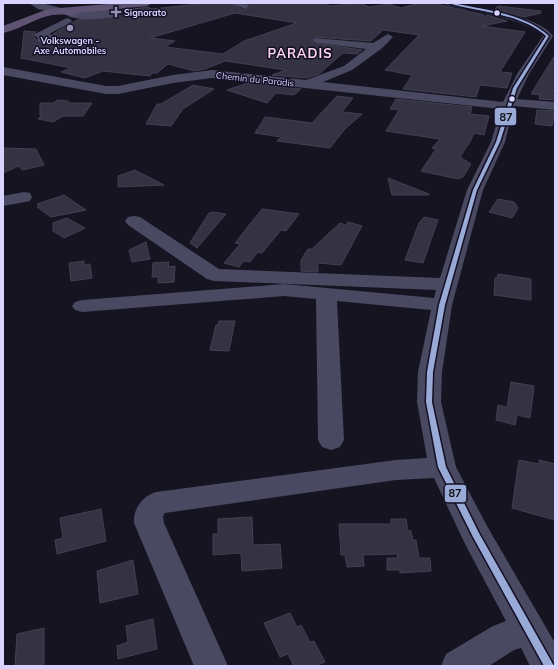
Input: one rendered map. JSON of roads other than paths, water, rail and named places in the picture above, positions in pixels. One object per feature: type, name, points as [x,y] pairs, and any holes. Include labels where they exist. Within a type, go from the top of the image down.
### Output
[{"type":"main road","points":[[3,30],[54,15],[89,16],[147,3]]},
{"type":"street","points":[[235,3],[245,6]]},
{"type":"street","points":[[450,3],[539,23],[547,34],[548,39],[523,74],[509,104],[498,142],[475,190],[442,305],[434,346],[429,402],[442,467],[476,536],[528,630],[550,666]]},
{"type":"street","points":[[42,40],[49,36],[38,35],[54,15],[75,20],[89,16]]},
{"type":"street","points":[[307,84],[348,68],[388,37]]},
{"type":"street","points":[[318,40],[377,47]]},
{"type":"street","name":"Chemin du Paradis","points":[[3,71],[106,90],[118,90],[173,79],[212,74],[509,104],[555,106]]},
{"type":"street","points":[[3,201],[24,197]]},
{"type":"street","points":[[134,221],[214,275],[449,284]]},
{"type":"street","points":[[82,306],[284,290],[442,305]]},
{"type":"street","points":[[326,294],[331,440]]},
{"type":"street","points":[[402,302],[413,307],[426,320],[434,346]]},
{"type":"street","points":[[211,666],[149,522],[148,515],[156,503],[396,470],[442,467]]},
{"type":"street","points":[[458,666],[505,637],[528,630]]},
{"type":"place","name":"Signorato","points":[[116,12]]},
{"type":"place","name":"Volkswagen - Axe Automobiles","points":[[70,28]]},
{"type":"district","name":"PARADIS","points":[[300,53]]}]
